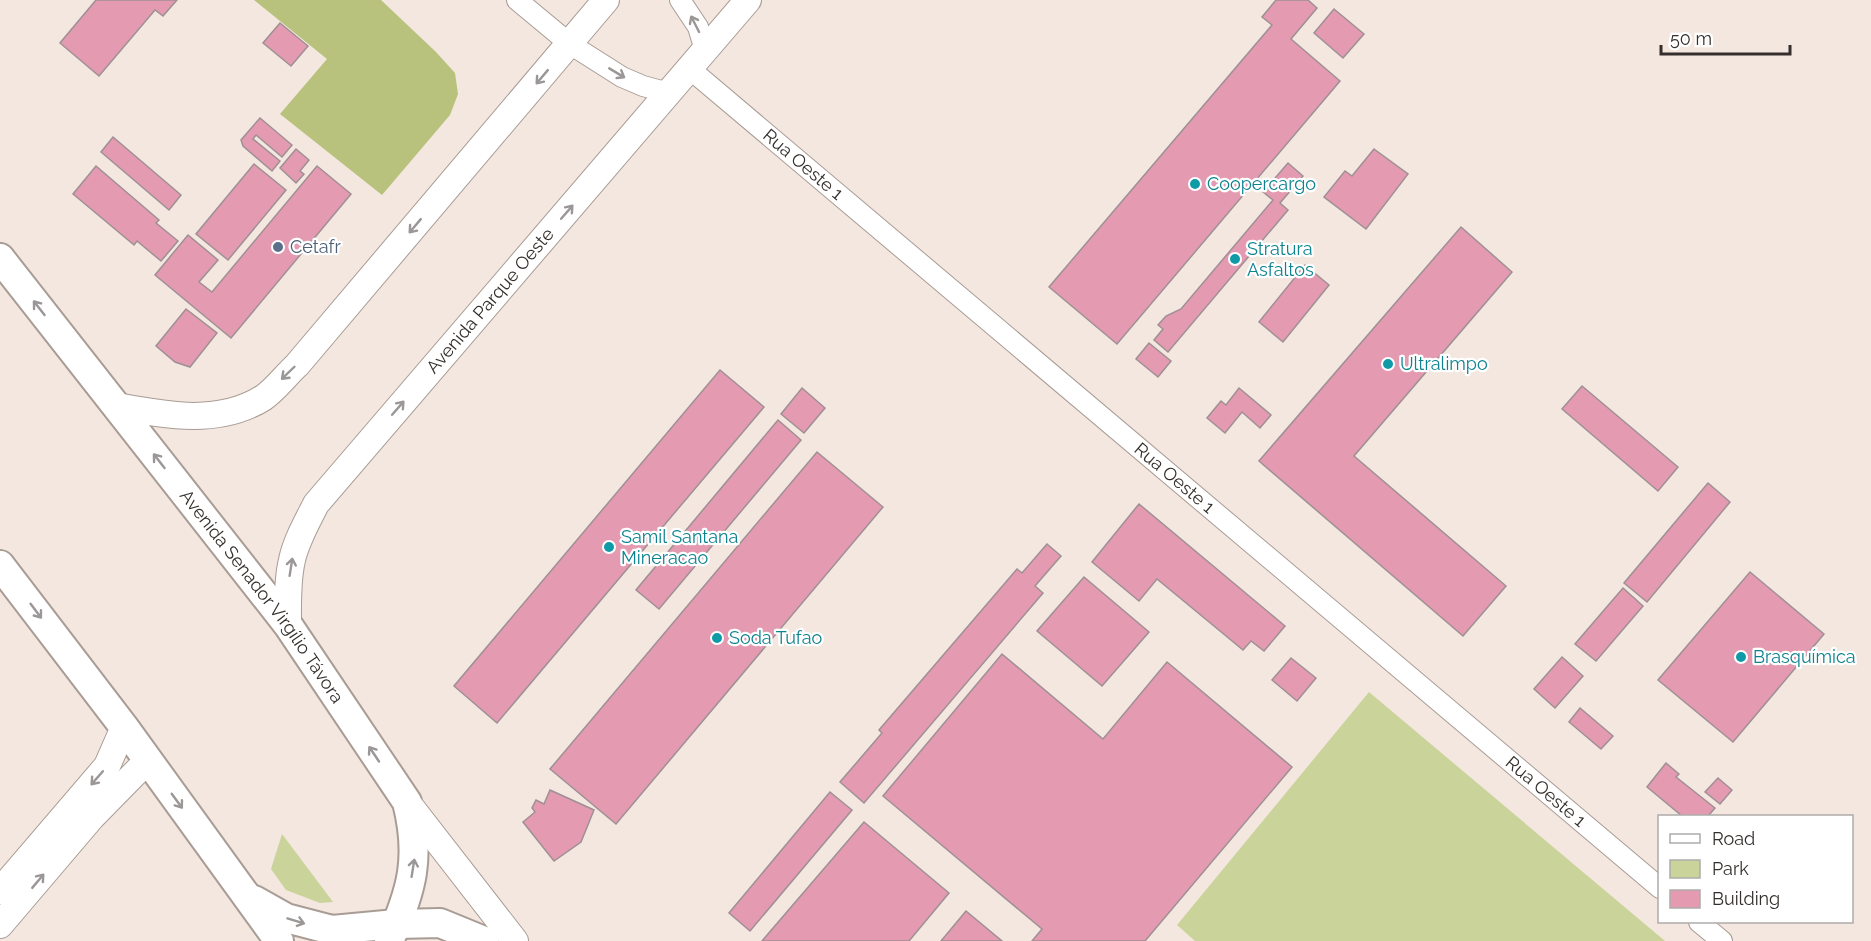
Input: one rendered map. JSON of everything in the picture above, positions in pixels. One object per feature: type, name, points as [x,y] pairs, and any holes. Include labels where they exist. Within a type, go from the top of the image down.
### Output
[{"type":"main road","name":"Avenida Senador Virgílio Távora","points":[[0,258],[288,625],[407,802]]},
{"type":"main road","points":[[0,565],[124,726],[279,941]]},
{"type":"main road","points":[[393,932],[407,896],[414,864],[412,824],[407,802]]},
{"type":"main road","points":[[244,895],[286,918],[332,930],[393,932],[440,923],[484,941]]},
{"type":"street","points":[[518,0],[570,44],[621,77],[669,93]]},
{"type":"street","points":[[117,406],[175,416],[207,416],[233,411],[264,397],[297,365],[606,0]]},
{"type":"street","points":[[680,0],[698,27],[698,60]]},
{"type":"street","name":"Avenida Parque Oeste","points":[[288,625],[292,559],[315,504],[748,0]]},
{"type":"street","name":"Rua Oeste 1","points":[[698,60],[1658,887]]},
{"type":"street","points":[[0,891],[107,766],[124,726]]},
{"type":"street","points":[[0,925],[92,818],[148,760]]},
{"type":"street","name":"Avenida Senador Virgílio Távora","points":[[407,802],[515,941]]},
{"type":"street","points":[[1701,923],[1722,941]]},
{"type":"green space","points":[[254,0],[381,0],[455,73],[458,94],[450,115],[382,195],[280,114],[327,59]]},
{"type":"green space","points":[[1369,692],[1665,941],[1195,941],[1177,925]]},
{"type":"green space","points":[[282,834],[333,902],[320,903],[286,890],[271,869]]},
{"type":"building","points":[[96,0],[177,0],[163,16],[155,10],[99,76],[60,43]]},
{"type":"building","name":"Coopercargo","points":[[1276,0],[1308,0],[1317,8],[1291,39],[1340,81],[1117,344],[1049,287],[1272,25],[1262,17]]},
{"type":"building","points":[[1334,9],[1364,34],[1343,58],[1314,33]]},
{"type":"building","points":[[280,23],[308,46],[291,66],[263,43]]},
{"type":"building","points":[[260,118],[292,145],[282,157],[256,135],[253,139],[280,161],[272,171],[243,146],[241,140]]},
{"type":"building","points":[[113,137],[181,195],[169,210],[101,152]]},
{"type":"building","name":"Cetafr","points":[[296,149],[309,160],[300,171],[304,174],[296,183],[280,168]]},
{"type":"building","name":"Stratura Asfaltos","points":[[1374,149],[1408,174],[1366,229],[1324,197],[1345,171],[1352,176]]},
{"type":"building","name":"Stratura Asfaltos","points":[[1288,163],[1303,176],[1280,203],[1288,210],[1168,352],[1154,340],[1163,329],[1158,325],[1166,316],[1181,309],[1273,200],[1263,192]]},
{"type":"building","name":"Cetafr","points":[[254,164],[286,190],[228,260],[196,234]]},
{"type":"building","points":[[96,166],[159,220],[156,223],[178,241],[161,261],[137,241],[134,245],[73,194]]},
{"type":"building","name":"Cetafr","points":[[317,166],[351,194],[231,338],[155,275],[188,235],[218,260],[199,282],[212,292]]},
{"type":"building","name":"Ultralimpo","points":[[1461,227],[1512,272],[1354,456],[1506,586],[1463,636],[1259,461]]},
{"type":"building","name":"Stratura Asfaltos","points":[[1305,265],[1329,285],[1283,342],[1259,322]]},
{"type":"building","points":[[186,309],[217,333],[190,367],[175,362],[156,346]]},
{"type":"building","points":[[1149,343],[1171,361],[1158,377],[1136,359]]},
{"type":"building","name":"Samil Santana Mineracao","points":[[720,370],[764,407],[497,723],[454,686]]},
{"type":"building","points":[[1582,386],[1678,467],[1658,491],[1562,409]]},
{"type":"building","points":[[802,388],[825,408],[804,433],[781,414]]},
{"type":"building","points":[[1239,388],[1271,415],[1260,428],[1242,412],[1225,433],[1207,418],[1221,401],[1226,405]]},
{"type":"building","points":[[778,420],[801,440],[659,609],[636,590]]},
{"type":"building","name":"Soda Tufao","points":[[817,452],[883,507],[616,824],[550,769]]},
{"type":"building","points":[[1708,483],[1730,502],[1647,602],[1624,583]]},
{"type":"building","points":[[1139,504],[1285,626],[1264,651],[1251,641],[1243,650],[1157,579],[1139,601],[1092,562]]},
{"type":"building","points":[[1047,544],[1061,556],[1035,586],[1043,593],[864,803],[840,782],[882,733],[879,730],[1017,569],[1022,573]]},
{"type":"building","name":"Brasquímica","points":[[1750,572],[1824,634],[1733,742],[1658,680]]},
{"type":"building","points":[[1084,577],[1149,632],[1102,686],[1037,631]]},
{"type":"building","points":[[1623,588],[1643,606],[1596,661],[1575,644]]},
{"type":"building","points":[[1002,654],[1103,739],[1167,662],[1292,767],[1145,941],[1032,941],[1042,929],[883,796]]},
{"type":"building","points":[[1562,657],[1583,676],[1555,708],[1534,689]]},
{"type":"building","points":[[1291,658],[1316,678],[1297,701],[1272,680]]},
{"type":"building","points":[[1580,708],[1613,736],[1601,749],[1569,722]]},
{"type":"building","points":[[1666,763],[1679,774],[1676,777],[1715,808],[1709,815],[1681,815],[1647,787]]},
{"type":"building","points":[[1718,778],[1732,790],[1720,804],[1705,792]]},
{"type":"building","points":[[550,790],[594,810],[581,842],[554,861],[523,822],[535,812],[532,808],[536,800],[544,804]]},
{"type":"building","points":[[830,792],[852,810],[750,931],[729,913]]},
{"type":"building","points":[[864,822],[949,893],[909,941],[762,941]]},
{"type":"building","points":[[966,911],[1002,941],[941,941]]},
{"type":"place","name":"Coopercargo","points":[[1195,184]]},
{"type":"place","name":"Cetafr","points":[[278,247]]},
{"type":"place","name":"Stratura Asfaltos","points":[[1235,259]]},
{"type":"place","name":"Ultralimpo","points":[[1388,364]]},
{"type":"place","name":"Samil Santana Mineracao","points":[[609,547]]},
{"type":"place","name":"Soda Tufao","points":[[717,638]]},
{"type":"place","name":"Brasquímica","points":[[1741,657]]}]
